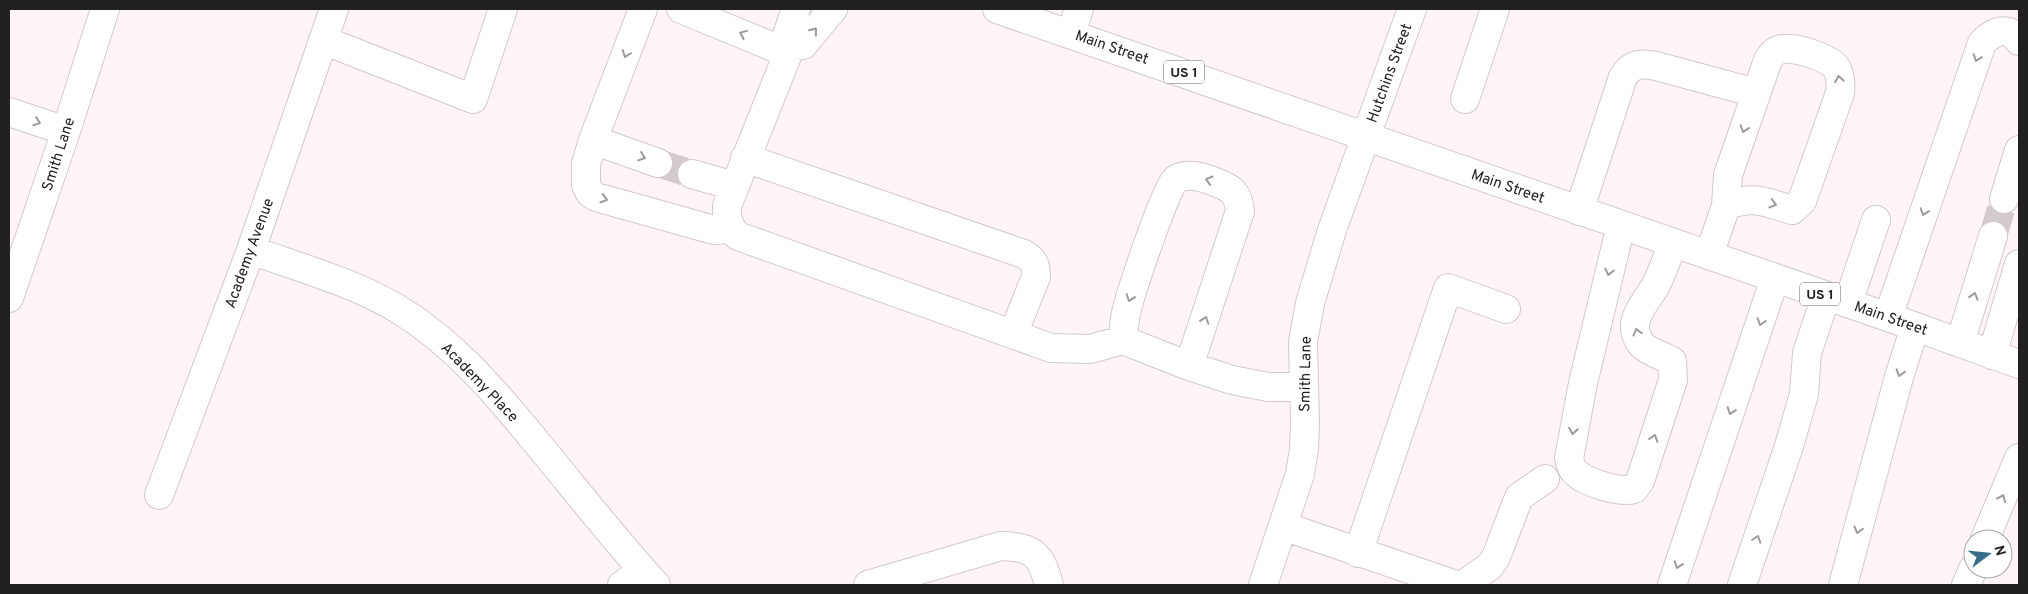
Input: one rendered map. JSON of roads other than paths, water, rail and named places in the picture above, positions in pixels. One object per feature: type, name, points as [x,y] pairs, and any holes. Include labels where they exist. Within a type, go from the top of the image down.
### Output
[{"type":"street","name":"Smith Lane","points":[[9,296],[66,131],[104,9]]},
{"type":"street","name":"Academy Avenue","points":[[159,495],[251,250],[334,9]]},
{"type":"street","points":[[323,40],[473,99],[503,9]]},
{"type":"street","points":[[643,9],[593,140],[586,164],[585,178],[590,193],[596,197],[714,230],[730,228]]},
{"type":"street","points":[[681,9],[790,49],[802,45],[833,9]]},
{"type":"street","points":[[796,9],[787,35],[790,49],[727,206],[727,218],[730,228],[738,236],[1051,348],[1090,349],[1123,340],[1189,366],[1250,385],[1303,387]]},
{"type":"street","name":"Main Street","points":[[997,9],[1075,21],[1366,137],[1837,299],[2019,364]]},
{"type":"street","name":"Hutchins Street","points":[[1366,137],[1412,9]]},
{"type":"street","points":[[1465,99],[1495,9]]},
{"type":"street","points":[[1888,317],[1982,43],[1990,35],[2014,27]]},
{"type":"street","points":[[1709,256],[1726,206],[1728,175],[1768,60],[1773,53],[1782,49],[1802,51],[1825,59],[1835,66],[1841,82],[1840,93],[1802,201],[1792,210],[1750,199],[1726,206]]},
{"type":"street","points":[[1579,210],[1624,77],[1628,70],[1635,65],[1656,66],[1756,93]]},
{"type":"street","points":[[9,112],[66,131]]},
{"type":"street","name":"Smith Lane","points":[[1263,585],[1300,474],[1304,449],[1303,342],[1310,303],[1332,230],[1366,137]]},
{"type":"street","points":[[593,140],[658,163]]},
{"type":"street","points":[[2004,199],[2019,150]]},
{"type":"street","points":[[745,158],[1024,254],[1034,262],[1036,277],[1013,334]]},
{"type":"street","points":[[692,174],[734,186]]},
{"type":"street","points":[[1123,340],[1127,309],[1163,202],[1172,183],[1177,178],[1185,176],[1209,179],[1220,183],[1235,193],[1239,201],[1240,211],[1189,366]]},
{"type":"street","points":[[1742,585],[1789,446],[1804,394],[1807,353],[1837,299],[1876,220]]},
{"type":"street","points":[[1620,225],[1583,383],[1569,458],[1570,466],[1584,478],[1622,491],[1634,489],[1640,481],[1673,380],[1672,361],[1642,347],[1636,335],[1634,321],[1638,311],[1656,284],[1673,243]]},
{"type":"street","points":[[1960,343],[1993,236]]},
{"type":"street","name":"Academy Place","points":[[251,250],[338,281],[398,309],[462,358],[496,394],[640,580]]},
{"type":"street","points":[[1992,355],[2019,264]]},
{"type":"street","points":[[1672,585],[1775,278]]},
{"type":"street","points":[[1358,553],[1448,288],[1506,309]]},
{"type":"street","points":[[1843,585],[1899,377],[1915,327]]},
{"type":"street","points":[[1990,529],[2019,458]]},
{"type":"street","points":[[1462,585],[1490,566],[1519,497],[1545,479]]},
{"type":"street","points":[[1283,526],[1456,585]]},
{"type":"street","points":[[868,585],[1001,546],[1020,546],[1032,552],[1040,562],[1049,585]]},
{"type":"tunnel","points":[[658,163],[692,174]]},
{"type":"tunnel","points":[[1993,236],[2004,199]]}]
